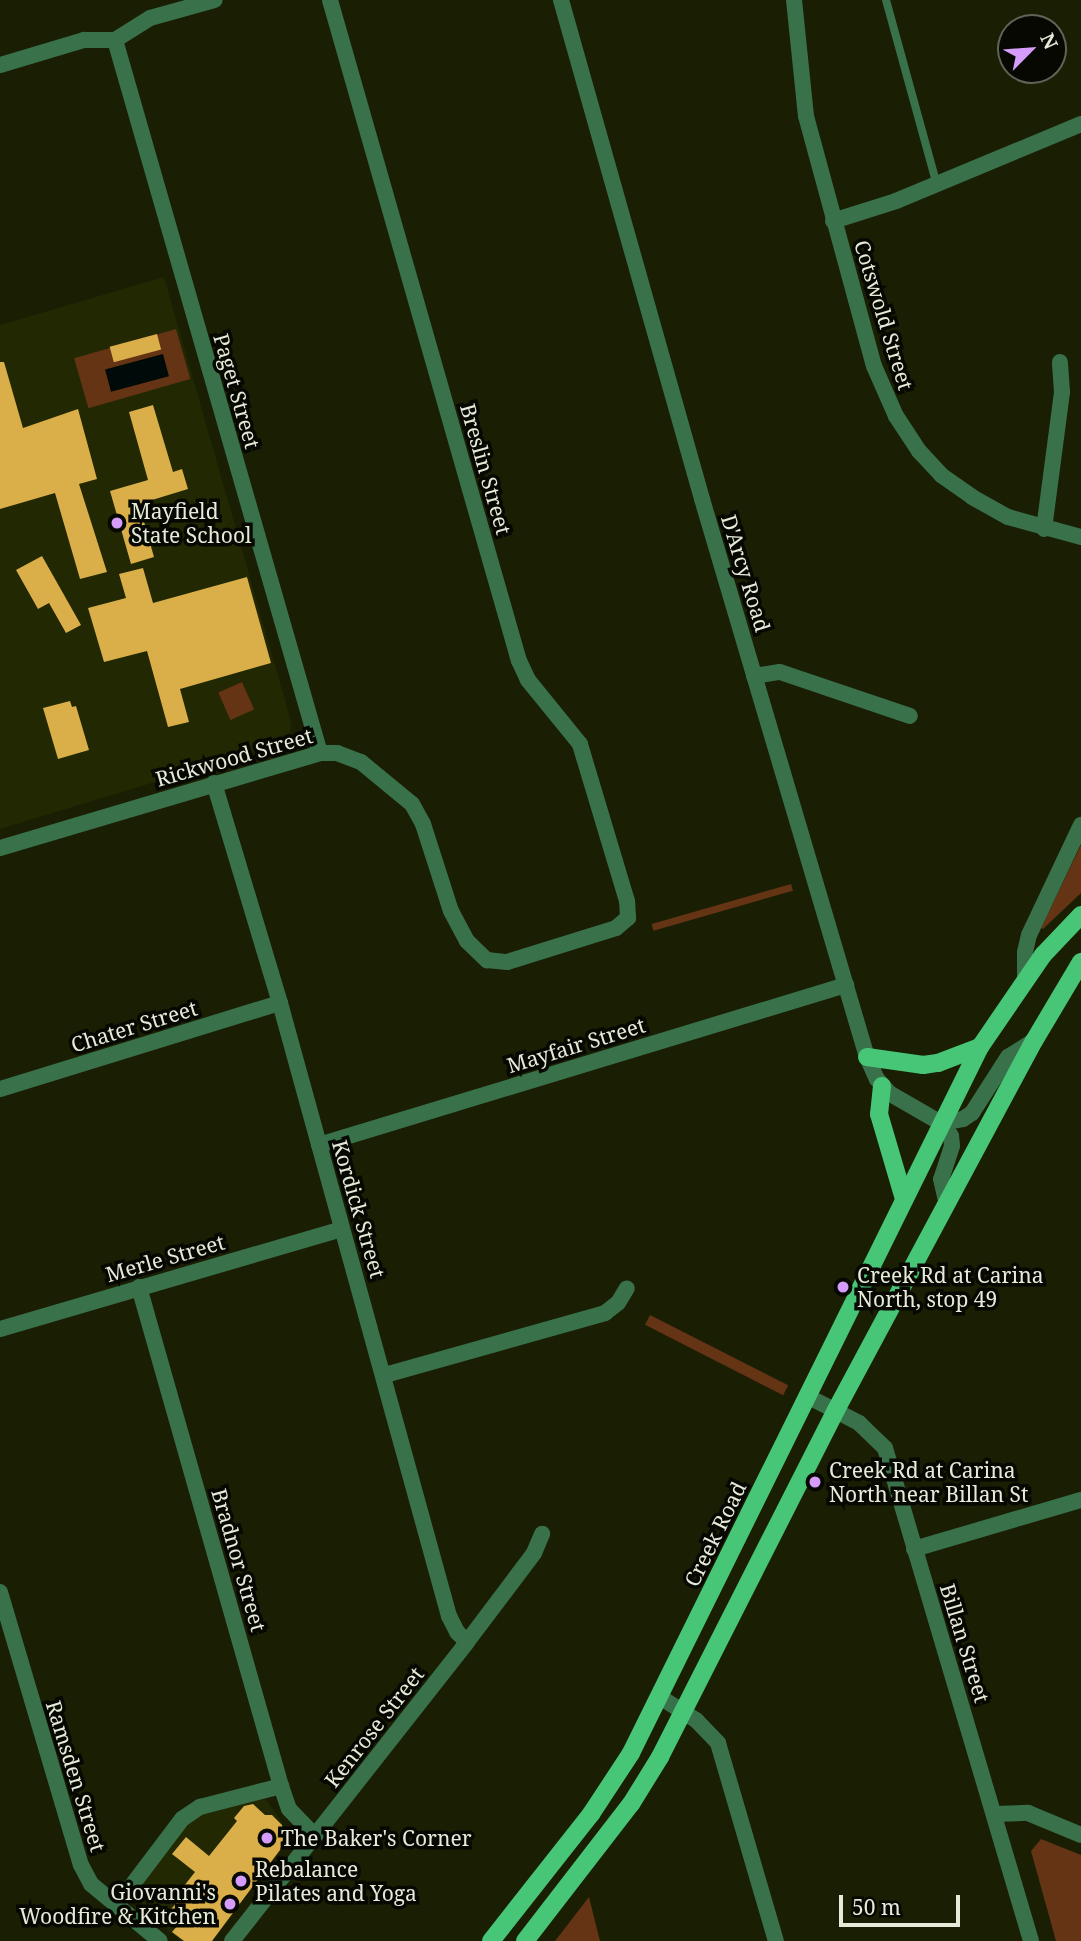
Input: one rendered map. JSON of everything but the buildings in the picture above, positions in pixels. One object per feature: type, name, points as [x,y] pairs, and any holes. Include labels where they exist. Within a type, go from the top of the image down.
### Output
[{"type":"main road","name":"Creek Road","points":[[491,1941],[605,1795],[660,1696],[980,1047],[1043,954],[1081,915]]},
{"type":"main road","points":[[525,1941],[631,1804],[660,1757],[836,1410],[1034,1041],[1081,962]]},
{"type":"main road","points":[[867,1056],[923,1065],[938,1063],[980,1047]]},
{"type":"main road","points":[[882,1086],[879,1114],[904,1199]]},
{"type":"street","points":[[0,65],[84,40],[115,40],[150,18],[215,0]]},
{"type":"street","name":"Breslin Street","points":[[330,0],[519,661],[528,680],[580,744],[627,901],[628,918],[616,928]]},
{"type":"street","name":"D'Arcy Road","points":[[561,0],[754,676],[867,1056],[882,1086],[901,1103],[942,1123]]},
{"type":"street","name":"Cotswold Street","points":[[794,0],[806,116],[874,366],[896,416],[919,451],[941,475],[972,497],[1008,517],[1081,537]]},
{"type":"street","name":"Paget Street","points":[[115,40],[320,753]]},
{"type":"street","points":[[833,220],[937,185],[1081,124]]},
{"type":"street","points":[[1044,529],[1062,392],[1060,362]]},
{"type":"street","points":[[754,676],[780,672],[910,716]]},
{"type":"street","name":"Rickwood Street","points":[[0,848],[320,753],[348,756],[361,762],[412,804],[423,824],[451,911],[467,940],[487,960],[507,962],[616,928]]},
{"type":"street","name":"Kordick Street","points":[[214,783],[280,1003],[385,1375],[449,1616],[457,1632],[467,1642]]},
{"type":"street","points":[[1025,979],[1024,952],[1029,935],[1081,825]]},
{"type":"street","name":"Mayfair Street","points":[[319,1145],[846,985]]},
{"type":"street","name":"Chater Street","points":[[0,1089],[280,1003]]},
{"type":"street","points":[[947,1204],[941,1179],[952,1141],[942,1123],[963,1119],[972,1113],[1008,1057],[1034,1041]]},
{"type":"street","name":"Merle Street","points":[[0,1329],[342,1229]]},
{"type":"street","name":"Bradnor Street","points":[[139,1287],[281,1786],[289,1809],[315,1836]]},
{"type":"street","points":[[385,1375],[605,1313],[618,1303],[627,1287]]},
{"type":"street","name":"Billan Street","points":[[807,1396],[867,1429],[885,1448],[1031,1941]]},
{"type":"street","points":[[914,1549],[1081,1500]]},
{"type":"street","name":"Kenrose Street","points":[[232,1941],[467,1642],[534,1553],[542,1534]]},
{"type":"street","name":"Ramsden Street","points":[[0,1592],[80,1865],[91,1884],[160,1941]]},
{"type":"street","points":[[660,1696],[711,1732],[718,1743],[776,1941]]},
{"type":"street","points":[[117,1905],[182,1819],[200,1807],[281,1786]]},
{"type":"street","points":[[995,1814],[1028,1813],[1081,1835]]},
{"type":"lane","points":[[886,0],[937,185]]},
{"type":"shaded area","name":"Mayfield State School","points":[[164,277],[291,721],[290,733],[280,744],[0,829],[0,325]]},
{"type":"shaded area","points":[[176,329],[190,379],[88,408],[74,358]]},
{"type":"shaded area","points":[[163,354],[169,376],[111,392],[105,370]]},
{"type":"shaded area","points":[[242,682],[254,709],[230,720],[218,693]]},
{"type":"shaded area","points":[[1081,845],[1081,893],[1043,929],[1041,928]]},
{"type":"shaded area","points":[[791,884],[793,891],[654,931],[652,924]]},
{"type":"shaded area","points":[[650,1315],[788,1385],[783,1395],[645,1325]]},
{"type":"shaded area","points":[[255,1798],[266,1800],[279,1817],[283,1827],[283,1847],[213,1941],[181,1941],[145,1911],[138,1889],[191,1817]]},
{"type":"shaded area","points":[[1041,1839],[1081,1855],[1081,1941],[1056,1941],[1031,1851]]},
{"type":"shaded area","points":[[589,1897],[600,1941],[555,1941]]},
{"type":"place","name":"Mayfield State School","points":[[117,523]]},
{"type":"place","name":"Creek Rd at Carina North, stop 49","points":[[843,1287]]},
{"type":"place","name":"Creek Rd at Carina North near Billan St","points":[[815,1482]]},
{"type":"place","name":"The Baker's Corner","points":[[267,1838]]},
{"type":"place","name":"Rebalance Pilates and Yoga","points":[[241,1881]]},
{"type":"place","name":"Giovanni's Woodfire & Kitchen","points":[[230,1904]]}]
